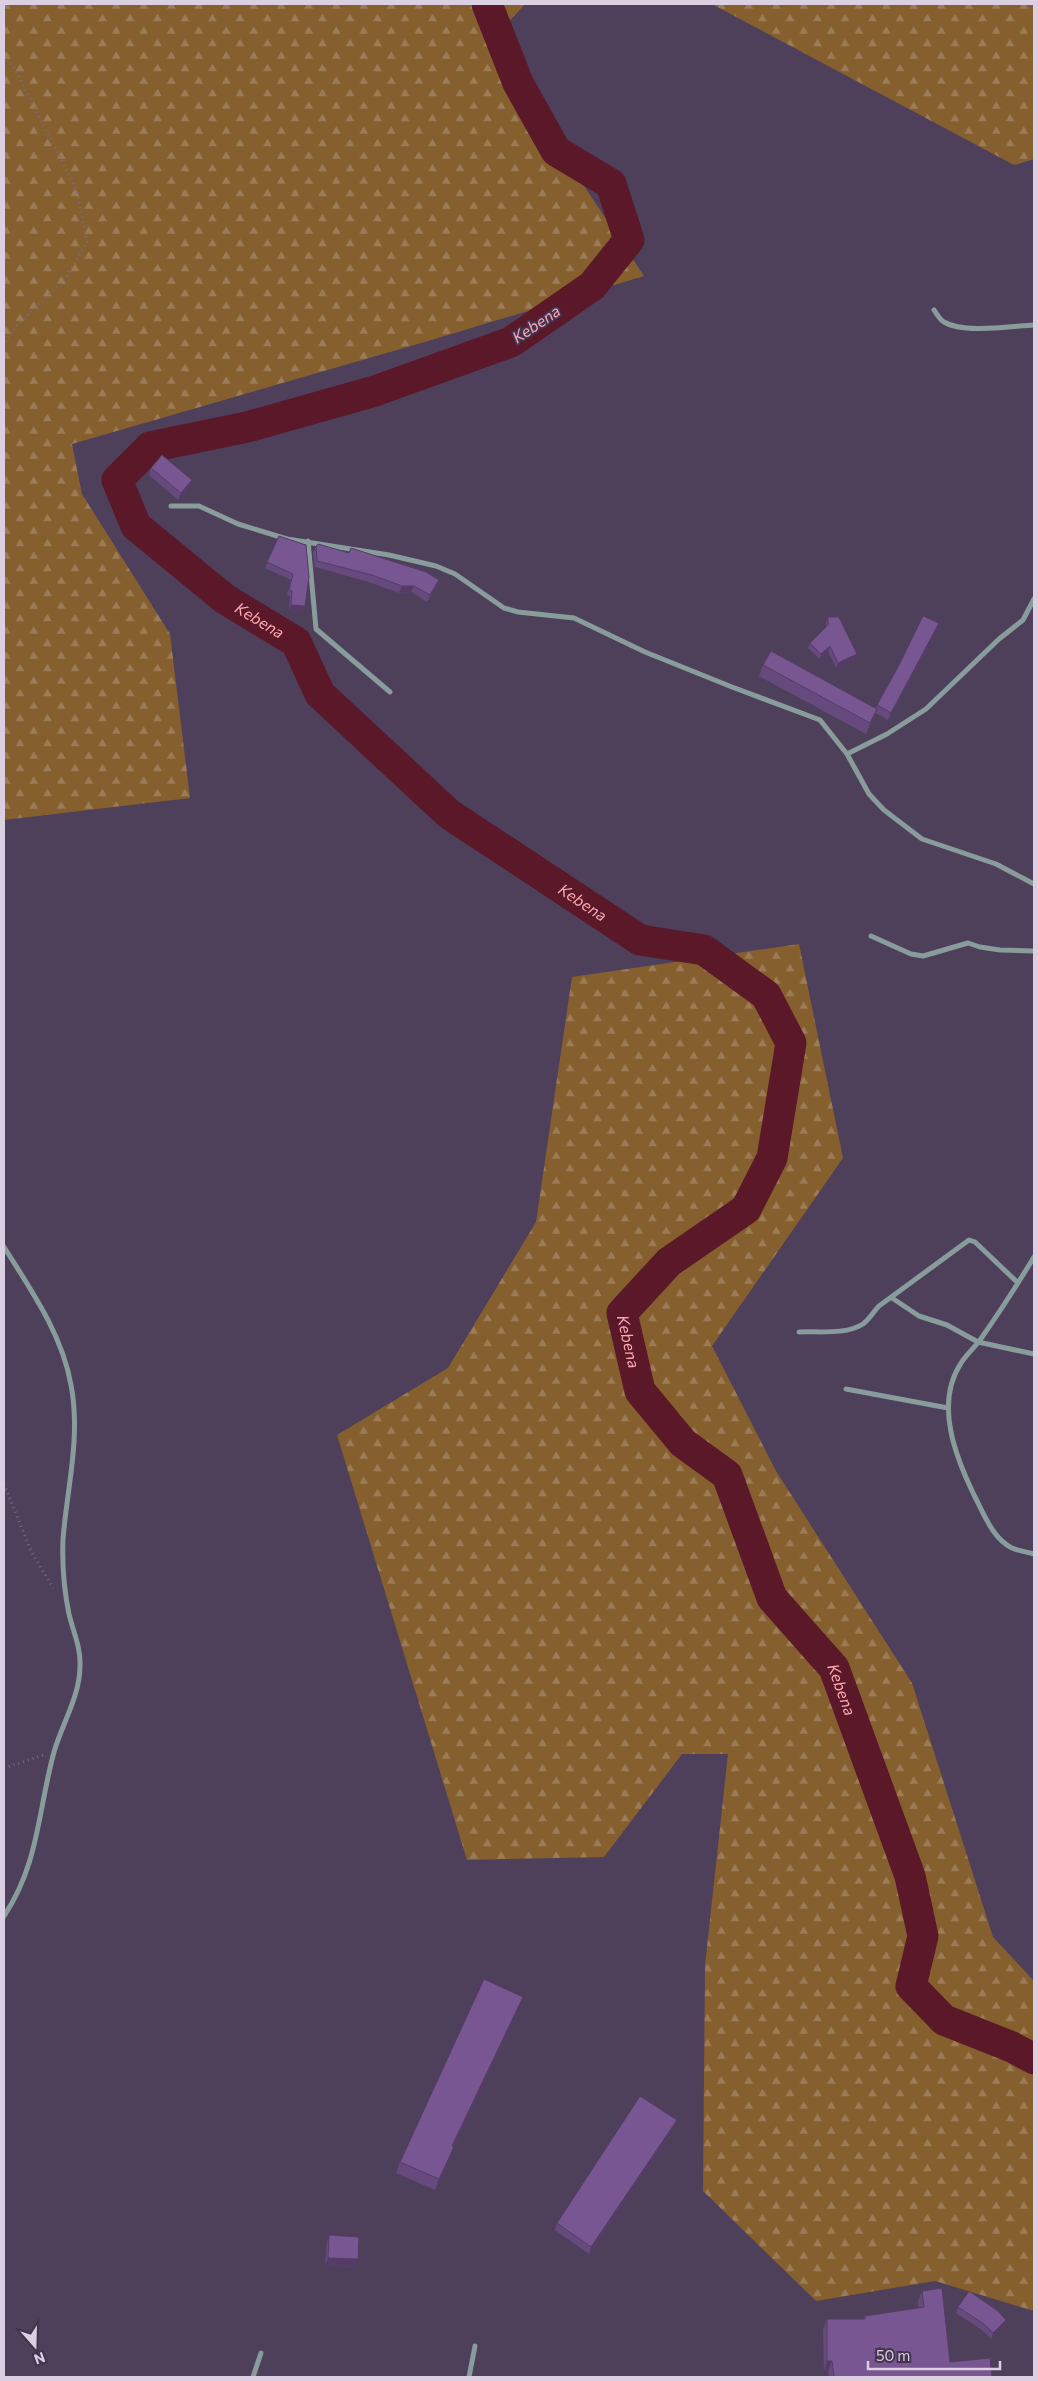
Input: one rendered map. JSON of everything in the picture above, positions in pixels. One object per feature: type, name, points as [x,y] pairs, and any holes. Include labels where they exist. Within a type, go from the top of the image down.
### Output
[{"type":"street","points":[[934,310],[943,322],[954,326],[979,328],[1034,325]]},
{"type":"street","points":[[170,506],[199,506],[256,530],[308,542],[389,555],[436,566],[455,574],[504,608],[518,612],[574,618],[654,656],[820,720],[847,754],[869,794],[884,810],[922,839],[996,864],[1034,884]]},
{"type":"street","points":[[308,542],[316,629],[390,692]]},
{"type":"street","points":[[847,754],[887,734],[926,709],[999,639],[1023,620],[1034,599]]},
{"type":"street","points":[[871,936],[911,954],[923,956],[968,942],[980,947],[1000,950],[1034,951]]},
{"type":"street","points":[[799,1332],[828,1331],[858,1326],[869,1318],[879,1306],[969,1240],[975,1242],[1018,1283]]},
{"type":"street","points":[[4,1247],[39,1302],[61,1351],[71,1385],[75,1434],[63,1539],[63,1566],[69,1614],[79,1651],[80,1666],[74,1695],[54,1751],[26,1878],[4,1916]]},
{"type":"street","points":[[1034,1257],[978,1342],[960,1364],[953,1383],[948,1408],[954,1446],[965,1477],[989,1523],[1005,1544],[1013,1549],[1034,1554]]},
{"type":"street","points":[[892,1298],[918,1316],[947,1325],[978,1342],[1034,1354]]},
{"type":"street","points":[[846,1389],[948,1408]]},
{"type":"street","points":[[469,2377],[475,2346]]},
{"type":"street","points":[[253,2377],[261,2353]]},
{"type":"path","points":[[4,56],[14,67],[77,192],[88,242],[65,279],[18,324],[4,344]]},
{"type":"path","points":[[4,1484],[31,1552],[55,1590]]},
{"type":"path","points":[[4,1768],[54,1751]]},
{"type":"green space","points":[[4,4],[525,4],[489,43],[644,276],[72,444],[82,494],[170,634],[190,798],[4,820]]},
{"type":"green space","points":[[712,4],[1034,4],[1034,159],[1014,165]]},
{"type":"green space","points":[[799,944],[843,1158],[712,1346],[776,1471],[912,1683],[993,1937],[1034,1981],[1034,2311],[935,2281],[816,2301],[703,2191],[705,1965],[728,1754],[682,1754],[604,1857],[467,1860],[337,1435],[448,1368],[536,1222],[572,977]]},
{"type":"building","points":[[162,455],[192,480],[181,493],[151,468]]},
{"type":"building","points":[[279,536],[306,545],[309,577],[305,606],[291,605],[292,591],[289,590],[293,574],[267,562]]},
{"type":"building","points":[[318,544],[349,553],[351,548],[426,572],[439,580],[430,595],[414,586],[402,586],[372,575],[317,561],[316,546]]},
{"type":"building","points":[[923,616],[939,623],[891,713],[877,705]]},
{"type":"building","points":[[828,617],[839,617],[857,654],[838,663],[830,646],[821,654],[810,643],[828,625]]},
{"type":"building","points":[[771,651],[877,709],[870,723],[763,665]]},
{"type":"building","points":[[484,1979],[523,1997],[452,2146],[454,2147],[439,2179],[400,2162]]},
{"type":"building","points":[[640,2096],[677,2120],[591,2247],[557,2223]]},
{"type":"building","points":[[329,2235],[359,2237],[358,2259],[328,2258]]},
{"type":"building","points":[[942,2288],[950,2362],[990,2358],[992,2377],[834,2377],[832,2361],[827,2361],[827,2319],[865,2319],[865,2316],[924,2307],[922,2291]]},
{"type":"building","points":[[969,2291],[998,2311],[1006,2320],[993,2333],[984,2324],[958,2307]]},
{"type":"waterway","name":"Kebena","points":[[487,4],[518,83],[556,151],[611,184],[629,240],[592,286],[511,342],[375,391],[247,427],[150,447],[117,480],[136,526],[225,599],[296,642],[320,694],[449,814],[640,940],[704,950],[766,995],[791,1043],[772,1158],[746,1209],[669,1262],[622,1313],[640,1391],[683,1443],[727,1475],[772,1598],[834,1668],[910,1876],[923,1936],[911,1986],[944,2020],[1012,2047],[1034,2059]]}]
